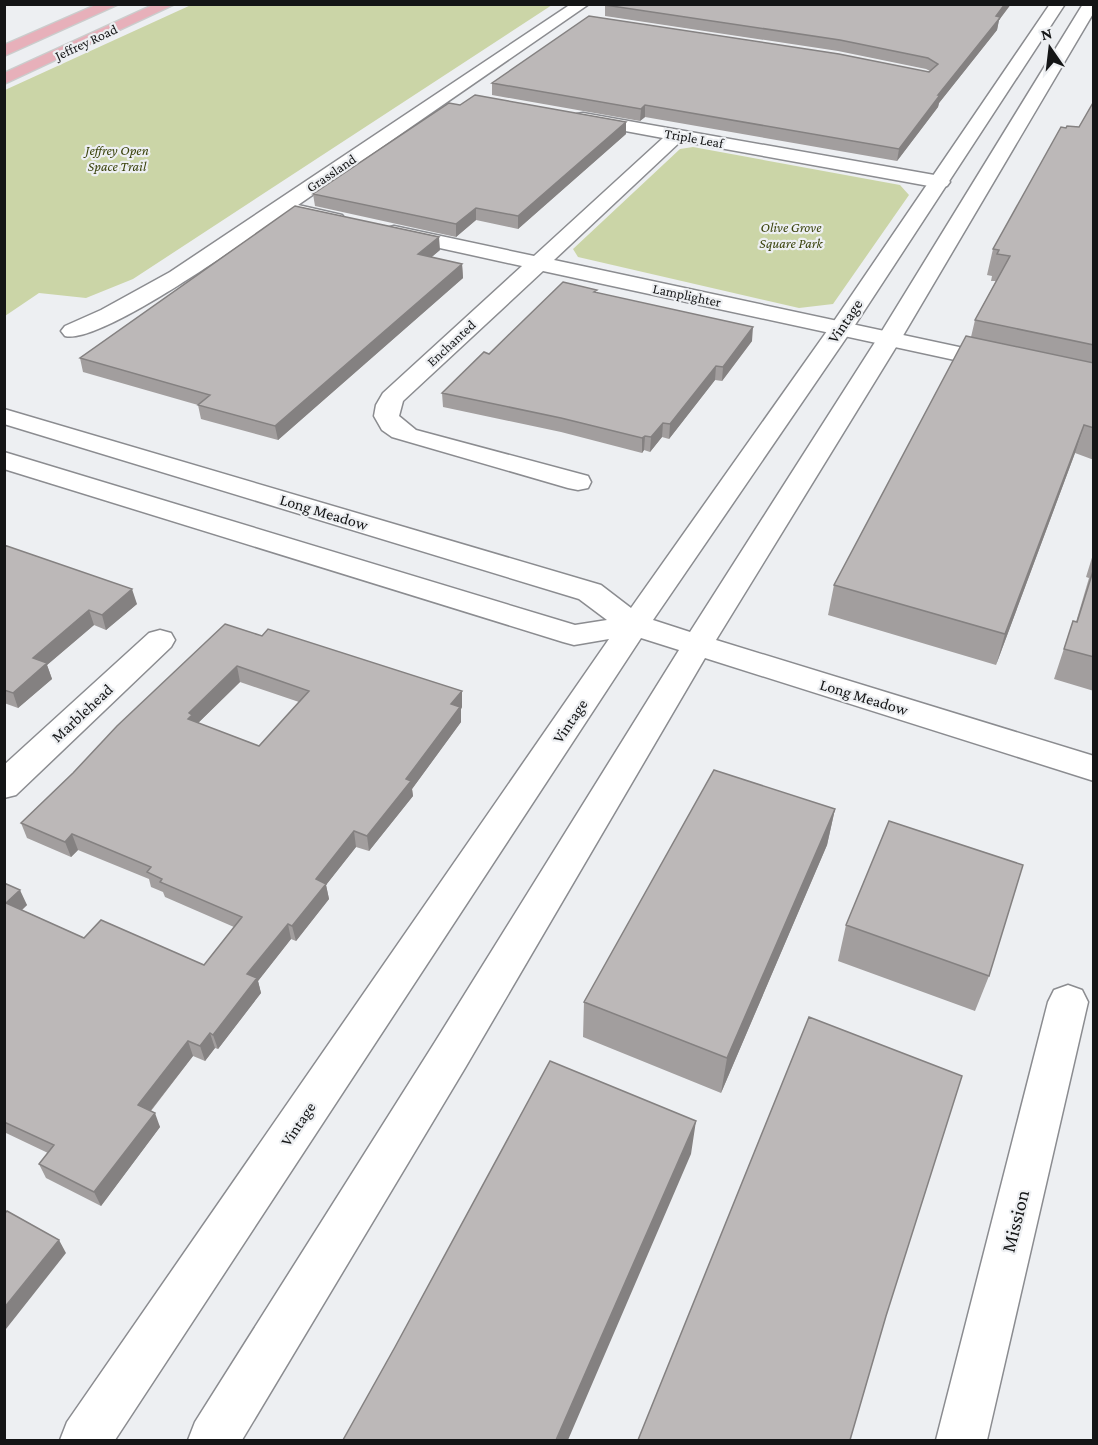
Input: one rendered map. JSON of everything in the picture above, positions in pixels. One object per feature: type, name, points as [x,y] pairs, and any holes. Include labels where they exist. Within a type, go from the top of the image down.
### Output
[{"type":"main road","name":"Jeffrey Road","points":[[4,51],[112,4]]},
{"type":"main road","name":"Jeffrey Road","points":[[4,79],[168,4]]},
{"type":"street","name":"Vintage","points":[[85,1440],[634,625],[841,328],[1058,4]]},
{"type":"street","points":[[213,1440],[698,645],[889,339],[1091,4]]},
{"type":"street","name":"Grassland","points":[[73,331],[152,292],[564,16],[585,12]]},
{"type":"street","points":[[448,94],[471,98]]},
{"type":"street","name":"Triple Leaf","points":[[563,115],[940,182]]},
{"type":"street","name":"Enchanted","points":[[578,482],[407,435],[393,427],[386,417],[386,407],[392,398],[677,135]]},
{"type":"street","points":[[281,207],[351,222]]},
{"type":"street","name":"Lamplighter","points":[[375,227],[1026,369]]},
{"type":"street","name":"Long Meadow","points":[[4,416],[590,592],[634,625],[1094,769]]},
{"type":"street","name":"Long Meadow","points":[[4,460],[573,635],[634,625]]},
{"type":"street","name":"Marblehead","points":[[4,786],[17,757],[160,640]]},
{"type":"street","name":"Mission","points":[[962,1440],[1068,1002]]},
{"type":"green space","name":"Jeffrey Open Space Trail","points":[[191,5],[552,5],[133,279],[86,298],[39,293],[5,316],[5,90]]},
{"type":"green space","name":"Olive Grove Square Park","points":[[693,147],[900,185],[909,195],[833,304],[799,308],[578,257],[573,249],[680,149]]},
{"type":"building","points":[[606,4],[1005,4],[996,16],[1000,17],[999,19],[938,95],[940,95],[899,149],[645,105],[641,109],[492,83],[589,16],[839,54],[929,72],[938,64],[928,58],[840,40]]},
{"type":"building","points":[[475,95],[626,122],[518,216],[476,208],[456,224],[313,194],[449,103],[460,105]]},
{"type":"building","points":[[1094,101],[1094,345],[975,320],[1010,256],[997,254],[999,250],[993,249],[1061,127],[1079,127]]},
{"type":"building","points":[[295,206],[439,237],[418,254],[462,264],[275,426],[198,405],[210,395],[80,358]]},
{"type":"building","points":[[563,282],[597,290],[594,292],[753,327],[723,367],[716,366],[670,424],[663,423],[651,437],[642,438],[442,393],[484,352],[489,354]]},
{"type":"building","points":[[966,336],[1094,363],[1094,428],[1084,425],[1005,634],[834,585]]},
{"type":"building","points":[[4,545],[132,589],[102,615],[89,610],[33,658],[47,663],[13,693],[4,690]]},
{"type":"building","points":[[1094,568],[1094,657],[1064,649],[1073,621],[1077,622]]},
{"type":"building","points":[[225,624],[262,636],[268,629],[462,691],[451,704],[460,707],[406,779],[411,781],[367,836],[354,831],[316,879],[326,884],[292,926],[288,924],[247,974],[257,978],[213,1035],[210,1033],[200,1046],[188,1041],[138,1105],[155,1113],[94,1192],[39,1164],[54,1145],[4,1122],[4,883],[20,890],[6,903],[84,938],[101,920],[204,965],[242,917],[160,882],[162,879],[147,872],[151,867],[72,834],[65,842],[21,823],[117,726]],"holes":[[[237,666],[309,691],[259,746],[188,719],[192,715],[189,713]]]},
{"type":"building","points":[[714,770],[835,809],[727,1058],[584,1002]]},
{"type":"building","points":[[889,821],[1023,865],[989,976],[846,925]]},
{"type":"building","points":[[809,1017],[962,1076],[886,1316],[850,1440],[638,1440]]},
{"type":"building","points":[[550,1061],[696,1121],[556,1440],[343,1440],[395,1347]]},
{"type":"building","points":[[7,1211],[59,1240],[4,1308],[4,1214]]}]
